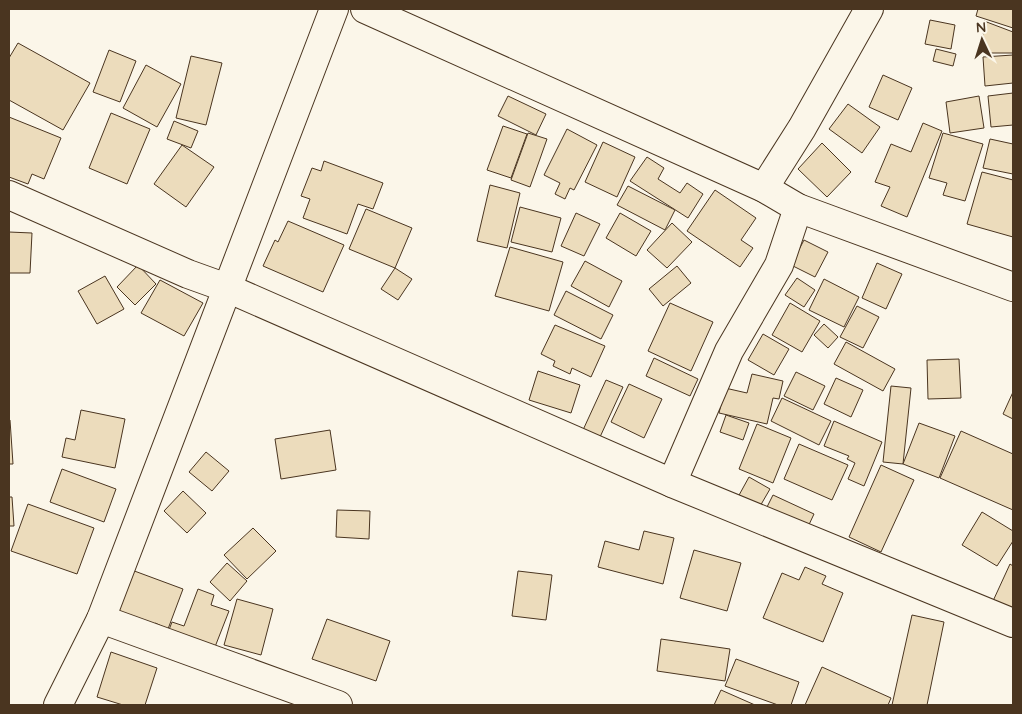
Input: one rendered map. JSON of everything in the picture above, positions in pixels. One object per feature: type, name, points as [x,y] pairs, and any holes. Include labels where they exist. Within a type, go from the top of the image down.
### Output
[{"type":"street","points":[[58,705],[101,619],[334,9]]},
{"type":"street","points":[[366,9],[764,188],[798,208],[1013,287]]},
{"type":"street","points":[[764,188],[802,128],[869,9]]},
{"type":"street","points":[[9,195],[188,274],[227,288],[672,483],[1013,623]]},
{"type":"street","points":[[672,483],[729,351],[779,265],[798,208]]},
{"type":"street","points":[[101,619],[338,705]]},
{"type":"building","points":[[978,9],[1013,9],[1013,28],[976,16]]},
{"type":"building","points":[[930,20],[955,25],[951,49],[925,44]]},
{"type":"building","points":[[984,21],[1013,32],[1013,53],[981,53]]},
{"type":"building","points":[[18,43],[90,83],[63,130],[9,100],[9,58]]},
{"type":"building","points":[[936,49],[956,54],[953,66],[933,61]]},
{"type":"building","points":[[109,50],[136,61],[120,102],[93,92]]},
{"type":"building","points":[[1013,55],[1013,83],[985,86],[983,57]]},
{"type":"building","points":[[191,56],[222,63],[206,125],[176,118]]},
{"type":"building","points":[[146,65],[181,84],[157,127],[123,108]]},
{"type":"building","points":[[883,75],[912,88],[898,120],[869,107]]},
{"type":"building","points":[[1013,93],[1013,125],[991,127],[988,96]]},
{"type":"building","points":[[508,96],[546,114],[536,135],[498,116]]},
{"type":"building","points":[[979,96],[984,128],[950,133],[946,102]]},
{"type":"building","points":[[848,104],[880,127],[862,153],[829,129]]},
{"type":"building","points":[[111,113],[150,129],[127,184],[89,168]]},
{"type":"building","points":[[9,117],[61,138],[44,179],[32,174],[28,184],[9,177]]},
{"type":"building","points":[[174,121],[198,131],[191,148],[167,139]]},
{"type":"building","points":[[923,123],[942,131],[907,217],[881,206],[890,187],[875,182],[891,144],[911,152]]},
{"type":"building","points":[[503,126],[527,134],[511,178],[487,170]]},
{"type":"building","points":[[567,129],[597,145],[574,190],[570,188],[565,199],[555,194],[560,183],[544,175]]},
{"type":"building","points":[[528,133],[547,139],[530,187],[511,180]]},
{"type":"building","points":[[943,133],[983,144],[965,201],[943,195],[947,183],[929,178]]},
{"type":"building","points":[[990,139],[1013,144],[1013,174],[983,168]]},
{"type":"building","points":[[603,142],[635,157],[617,197],[585,182]]},
{"type":"building","points":[[822,143],[851,172],[827,197],[798,169]]},
{"type":"building","points":[[182,145],[214,167],[186,207],[154,184]]},
{"type":"building","points":[[647,157],[664,168],[658,179],[680,193],[687,183],[703,194],[688,218],[630,181]]},
{"type":"building","points":[[324,161],[383,183],[373,209],[358,204],[347,234],[303,218],[310,199],[301,196],[312,168],[321,171]]},
{"type":"building","points":[[982,172],[1013,180],[1013,237],[967,224]]},
{"type":"building","points":[[490,185],[520,193],[507,248],[477,241]]},
{"type":"building","points":[[628,186],[675,210],[665,230],[617,205]]},
{"type":"building","points":[[715,190],[756,218],[741,240],[753,248],[740,267],[687,231]]},
{"type":"building","points":[[520,207],[561,218],[552,252],[511,242]]},
{"type":"building","points":[[366,209],[412,228],[395,268],[349,249]]},
{"type":"building","points":[[576,213],[600,224],[584,256],[561,246]]},
{"type":"building","points":[[620,213],[651,231],[636,256],[606,238]]},
{"type":"building","points":[[288,221],[344,245],[323,292],[263,266],[275,240],[278,242]]},
{"type":"building","points":[[672,223],[692,242],[667,268],[647,250]]},
{"type":"building","points":[[9,232],[32,233],[30,273],[9,273]]},
{"type":"building","points":[[804,240],[828,252],[815,277],[791,265]]},
{"type":"building","points":[[510,247],[563,262],[549,311],[495,296]]},
{"type":"building","points":[[585,261],[622,281],[609,307],[571,286]]},
{"type":"building","points":[[877,263],[902,274],[886,309],[862,298]]},
{"type":"building","points":[[138,265],[156,284],[135,305],[117,287]]},
{"type":"building","points":[[677,266],[691,283],[663,306],[649,289]]},
{"type":"building","points":[[395,268],[412,279],[398,300],[381,289]]},
{"type":"building","points":[[105,276],[124,309],[97,324],[78,291]]},
{"type":"building","points":[[797,278],[815,290],[804,307],[785,295]]},
{"type":"building","points":[[824,279],[859,297],[844,327],[809,310]]},
{"type":"building","points":[[160,280],[203,303],[184,336],[141,313]]},
{"type":"building","points":[[566,291],[613,315],[601,339],[554,315]]},
{"type":"building","points":[[670,303],[713,322],[691,371],[648,351]]},
{"type":"building","points":[[790,303],[820,321],[802,352],[772,335]]},
{"type":"building","points":[[857,306],[879,317],[863,348],[840,337]]},
{"type":"building","points":[[824,324],[838,337],[828,348],[814,335]]},
{"type":"building","points":[[555,325],[605,346],[591,377],[572,368],[570,374],[553,366],[555,361],[541,354]]},
{"type":"building","points":[[763,334],[789,349],[774,375],[748,360]]},
{"type":"building","points":[[846,342],[895,369],[883,391],[834,364]]},
{"type":"building","points":[[654,358],[698,379],[690,396],[646,376]]},
{"type":"building","points":[[959,359],[961,398],[928,399],[927,360]]},
{"type":"building","points":[[538,371],[580,385],[571,413],[529,400]]},
{"type":"building","points":[[796,372],[825,386],[813,410],[784,396]]},
{"type":"building","points":[[752,374],[783,381],[779,399],[773,398],[767,424],[719,413],[725,388],[747,393]]},
{"type":"building","points":[[836,378],[863,390],[851,417],[824,404]]},
{"type":"building","points":[[606,380],[623,387],[600,437],[583,430]]},
{"type":"building","points":[[629,384],[662,399],[644,438],[611,422]]},
{"type":"building","points":[[891,386],[911,388],[903,464],[883,462]]},
{"type":"building","points":[[1013,392],[1013,419],[1003,414]]},
{"type":"building","points":[[782,398],[831,421],[819,445],[771,421]]},
{"type":"building","points":[[81,410],[125,419],[115,468],[62,457],[66,438],[75,440]]},
{"type":"building","points":[[726,415],[749,423],[743,440],[720,432]]},
{"type":"building","points":[[10,420],[13,464],[9,464]]},
{"type":"building","points":[[834,421],[882,442],[864,486],[848,479],[855,463],[847,459],[849,456],[824,446]]},
{"type":"building","points":[[919,423],[955,436],[939,478],[903,464]]},
{"type":"building","points":[[757,424],[791,438],[773,483],[739,469]]},
{"type":"building","points":[[330,430],[336,470],[281,479],[275,439]]},
{"type":"building","points":[[961,431],[1013,454],[1013,510],[940,478]]},
{"type":"building","points":[[799,444],[848,465],[832,500],[784,479]]},
{"type":"building","points":[[206,452],[229,471],[212,491],[189,472]]},
{"type":"building","points":[[881,465],[914,480],[881,552],[849,537]]},
{"type":"building","points":[[62,469],[116,489],[104,522],[50,502]]},
{"type":"building","points":[[749,477],[770,489],[759,508],[738,497]]},
{"type":"building","points":[[183,491],[206,513],[187,533],[164,511]]},
{"type":"building","points":[[773,495],[814,514],[806,531],[765,511]]},
{"type":"building","points":[[9,497],[12,497],[14,526],[9,526]]},
{"type":"building","points":[[28,504],[94,528],[77,574],[11,551]]},
{"type":"building","points":[[337,510],[370,511],[369,539],[336,537]]},
{"type":"building","points":[[982,512],[1013,531],[1013,541],[997,566],[962,545]]},
{"type":"building","points":[[253,528],[276,551],[247,579],[224,555]]},
{"type":"building","points":[[644,531],[674,538],[663,584],[598,567],[605,541],[639,550]]},
{"type":"building","points":[[694,550],[741,563],[727,611],[680,598]]},
{"type":"building","points":[[227,563],[247,581],[230,601],[210,582]]},
{"type":"building","points":[[1010,564],[1013,566],[1013,611],[993,601]]},
{"type":"building","points":[[805,567],[826,576],[822,584],[843,593],[823,642],[763,618],[782,573],[799,580]]},
{"type":"building","points":[[129,569],[183,589],[168,629],[155,623],[151,634],[110,619]]},
{"type":"building","points":[[518,571],[552,575],[546,620],[512,616]]},
{"type":"building","points":[[198,589],[214,595],[211,605],[229,611],[213,652],[167,635],[172,622],[184,626]]},
{"type":"building","points":[[237,599],[273,609],[261,655],[224,645]]},
{"type":"building","points":[[912,615],[944,622],[927,705],[892,705]]},
{"type":"building","points":[[327,619],[390,641],[376,681],[312,659]]},
{"type":"building","points":[[661,639],[730,649],[725,681],[657,671]]},
{"type":"building","points":[[111,652],[157,668],[145,705],[123,705],[97,697]]},
{"type":"building","points":[[736,659],[799,682],[791,705],[778,705],[725,686]]},
{"type":"building","points":[[822,667],[891,698],[888,705],[805,705]]},
{"type":"building","points":[[721,690],[755,705],[714,705]]}]
